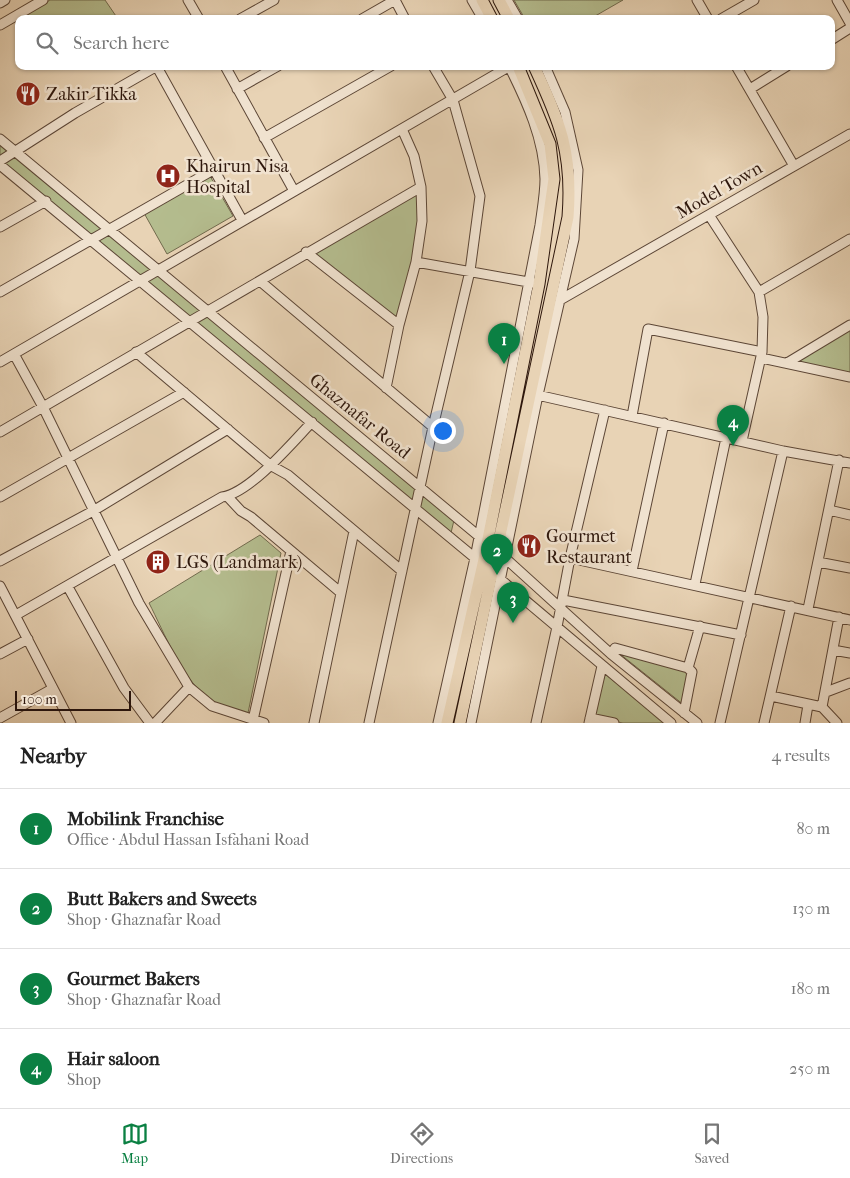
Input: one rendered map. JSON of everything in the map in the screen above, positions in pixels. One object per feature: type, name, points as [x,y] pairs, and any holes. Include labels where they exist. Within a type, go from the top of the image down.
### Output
[{"type":"main road","points":[[482,0],[490,15]]},
{"type":"main road","points":[[499,0],[507,15]]},
{"type":"main road","points":[[447,723],[554,179],[550,144],[520,70]]},
{"type":"main road","points":[[460,723],[496,575],[534,394],[568,217],[570,186],[568,158],[557,117],[536,70]]},
{"type":"street","points":[[17,15],[43,0]]},
{"type":"street","points":[[188,0],[196,15]]},
{"type":"street","points":[[247,15],[274,0]]},
{"type":"street","points":[[369,15],[395,0],[403,15]]},
{"type":"street","points":[[472,0],[481,15]]},
{"type":"street","points":[[507,0],[516,15]]},
{"type":"street","points":[[697,0],[706,15]]},
{"type":"street","points":[[728,15],[754,0]]},
{"type":"street","points":[[837,0],[850,23]]},
{"type":"street","points":[[0,25],[15,16]]},
{"type":"street","points":[[835,37],[850,28]]},
{"type":"street","points":[[0,161],[14,150],[150,70]]},
{"type":"street","points":[[159,70],[242,220]]},
{"type":"street","points":[[227,70],[294,190]]},
{"type":"street","points":[[238,89],[271,70]]},
{"type":"street","points":[[264,138],[384,70]]},
{"type":"street","points":[[369,723],[433,426],[470,271],[480,196],[453,100],[435,70]]},
{"type":"street","points":[[0,362],[502,70]]},
{"type":"street","points":[[416,262],[534,283],[545,180],[539,138],[527,101],[511,70]]},
{"type":"street","points":[[546,70],[565,112],[578,170],[574,239],[560,300],[534,394],[784,451],[850,463]]},
{"type":"street","points":[[738,70],[794,166]]},
{"type":"street","points":[[750,89],[781,70]]},
{"type":"street","points":[[386,388],[399,324],[416,262],[422,221],[421,187],[414,156],[402,129]]},
{"type":"street","name":"Model Town","points":[[560,300],[850,134]]},
{"type":"street","name":"Ghaznafar Road","points":[[0,138],[158,271],[421,487],[500,554],[611,654],[697,723]]},
{"type":"street","name":"Ghaznafar Road","points":[[0,165],[142,280],[671,723]]},
{"type":"street","points":[[0,292],[213,170]]},
{"type":"street","points":[[0,432],[189,320],[421,187]]},
{"type":"street","points":[[0,227],[46,201]]},
{"type":"street","points":[[709,215],[759,292],[763,317],[762,355],[742,441]]},
{"type":"street","points":[[759,292],[850,239]]},
{"type":"street","points":[[306,252],[399,324]]},
{"type":"street","points":[[260,281],[433,426]]},
{"type":"street","points":[[787,364],[850,325]]},
{"type":"street","points":[[632,416],[648,329],[762,355],[787,364],[850,377]]},
{"type":"street","points":[[136,352],[270,465],[288,475],[402,572]]},
{"type":"street","points":[[14,354],[43,407],[67,460],[139,603],[189,687],[212,706],[264,723]]},
{"type":"street","points":[[0,497],[184,392]]},
{"type":"street","points":[[536,723],[561,610],[570,558],[605,410]]},
{"type":"street","points":[[16,615],[68,588],[222,497],[235,494],[270,465],[312,422]]},
{"type":"street","points":[[632,570],[664,423]]},
{"type":"street","points":[[0,561],[93,511],[228,429]]},
{"type":"street","points":[[694,584],[726,438]]},
{"type":"street","points":[[720,723],[784,451]]},
{"type":"street","points":[[808,609],[839,460]]},
{"type":"street","points":[[227,496],[241,511],[340,592]]},
{"type":"street","points":[[829,510],[850,515]]},
{"type":"street","points":[[314,723],[354,531]]},
{"type":"street","points":[[253,720],[291,551]]},
{"type":"street","points":[[570,558],[632,570],[850,620]]},
{"type":"street","points":[[438,723],[479,561]]},
{"type":"street","points":[[818,562],[850,568]]},
{"type":"street","points":[[471,723],[496,575]]},
{"type":"street","points":[[0,586],[52,690],[71,723]]},
{"type":"street","points":[[68,588],[124,688],[150,723]]},
{"type":"street","points":[[563,600],[742,635]]},
{"type":"street","points":[[764,723],[791,606]]},
{"type":"street","points":[[822,707],[839,617]]},
{"type":"street","points":[[688,668],[700,626]]},
{"type":"street","points":[[0,654],[28,639]]},
{"type":"street","points":[[611,654],[615,648],[688,668],[692,672],[684,713]]},
{"type":"street","points":[[834,650],[850,653]]},
{"type":"street","points":[[602,666],[590,721],[614,723]]},
{"type":"street","points":[[826,692],[850,683]]},
{"type":"street","points":[[155,723],[189,687]]},
{"type":"street","points":[[0,718],[52,690]]},
{"type":"street","points":[[770,696],[822,707],[832,721]]},
{"type":"street","points":[[805,723],[808,705]]},
{"type":"green space","points":[[50,0],[105,0],[115,15],[28,15]]},
{"type":"green space","points":[[514,0],[623,0],[597,15],[523,15]]},
{"type":"green space","points":[[0,143],[455,516],[450,537],[0,162]]},
{"type":"green space","points":[[210,176],[233,216],[167,254],[144,213]]},
{"type":"green space","points":[[421,187],[422,221],[399,325],[306,252]]},
{"type":"green space","points":[[850,325],[850,377],[787,363]]},
{"type":"green space","points":[[260,535],[281,553],[248,713],[215,702],[201,692],[175,656],[149,603]]},
{"type":"green space","points":[[615,650],[689,672],[684,705]]},
{"type":"green space","points":[[605,674],[667,723],[623,723],[594,717]]},
{"type":"place","name":"Zakir Tikka","points":[[28,94]]},
{"type":"place","name":"Khairun Nisa Hospital","points":[[168,176]]},
{"type":"place","name":"Mobilink Franchise","points":[[504,364]]},
{"type":"place","name":"Hair saloon","points":[[733,446]]},
{"type":"place","name":"Gourmet Restaurant","points":[[529,546]]},
{"type":"place","name":"LGS (Landmark)","points":[[158,562]]},
{"type":"place","name":"Butt Bakers and Sweets","points":[[497,575]]},
{"type":"place","name":"Gourmet Bakers","points":[[513,623]]}]
